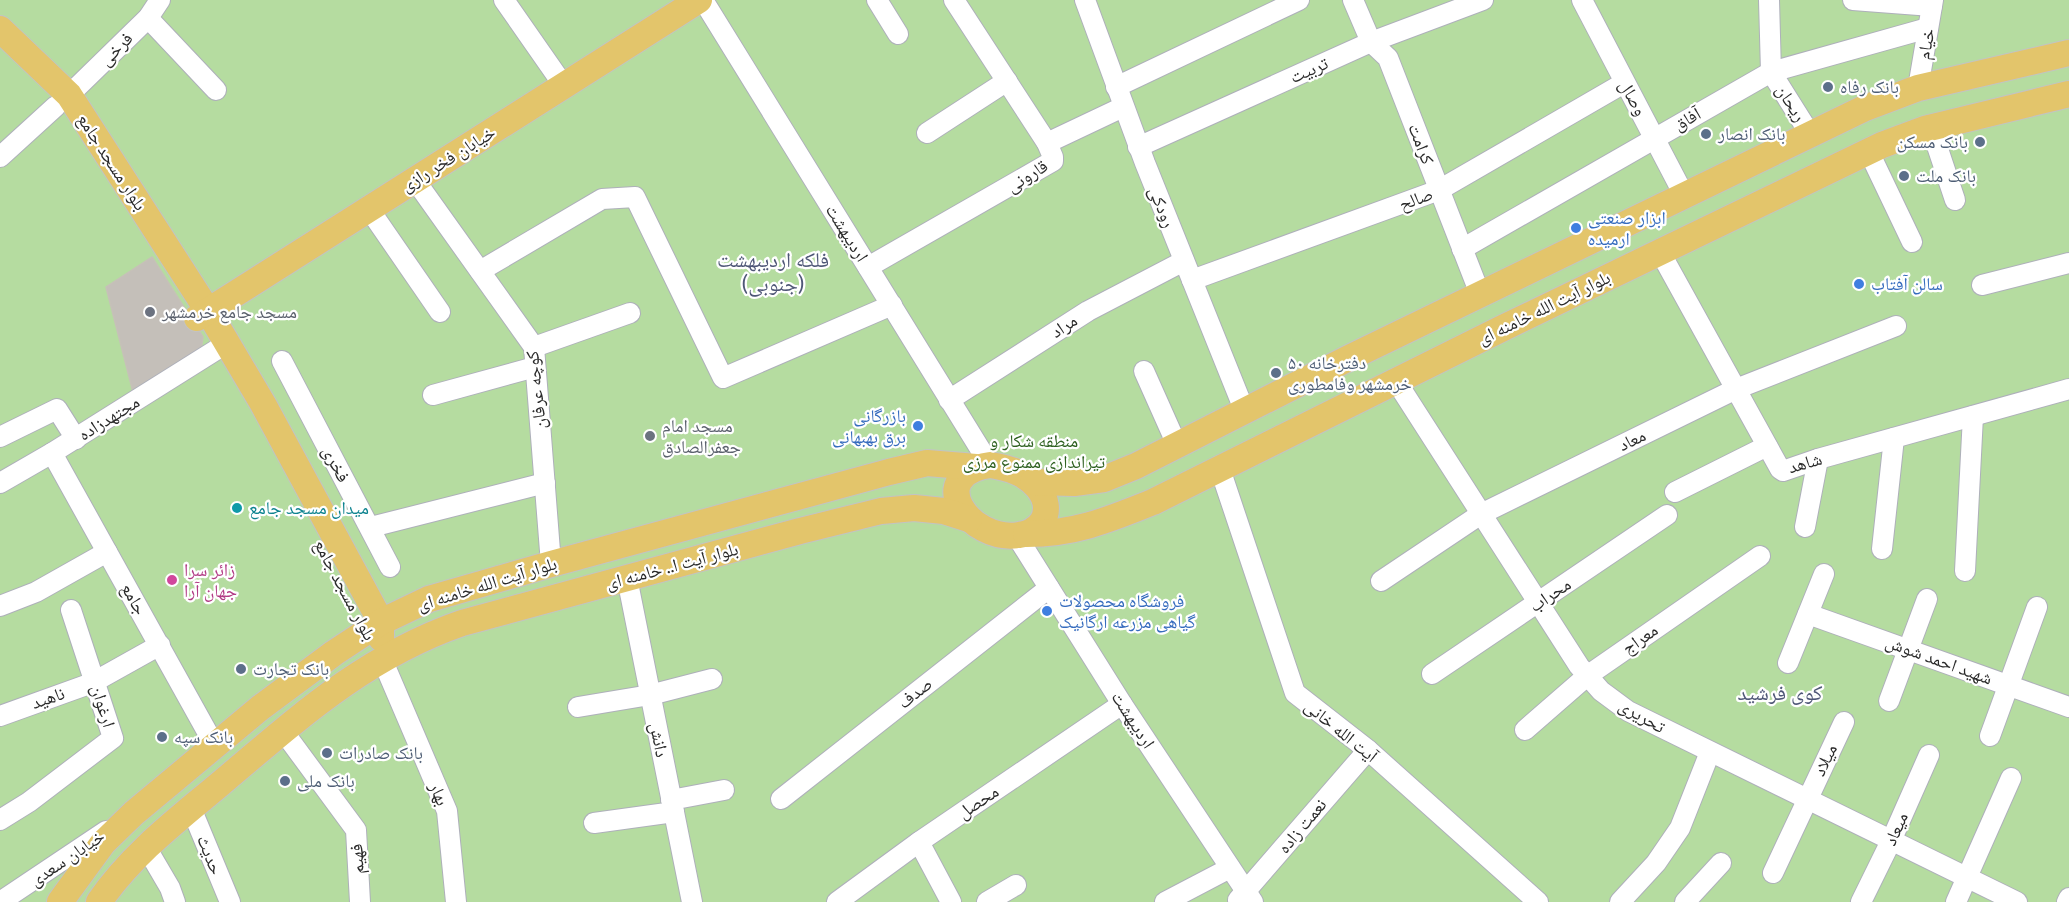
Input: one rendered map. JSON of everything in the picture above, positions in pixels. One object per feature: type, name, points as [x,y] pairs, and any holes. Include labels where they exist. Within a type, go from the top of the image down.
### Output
[{"type":"main road","name":"خیابان فخر رازی","points":[[202,314],[701,0]]},
{"type":"main road","name":"بلوار مسجد جامع","points":[[0,29],[63,101],[263,404],[373,627],[382,659]]},
{"type":"main road","name":"بلوار مسجد جامع","points":[[0,52],[63,101]]},
{"type":"main road","points":[[1034,482],[1074,483],[1104,479],[1136,466],[1480,294],[1865,108],[1918,88],[2069,53]]},
{"type":"main road","points":[[1918,88],[1931,128]]},
{"type":"main road","name":"بلوار آیت الله خامنه ای","points":[[1021,535],[1072,531],[1153,502],[1882,145],[1931,128],[2069,94]]},
{"type":"main road","name":"بلوار مسجد جامع","points":[[202,314],[216,350],[373,627]]},
{"type":"main road","points":[[1377,345],[1396,381]]},
{"type":"main road","name":"بلوار آیت الله خامنه ای","points":[[60,902],[103,843],[134,813],[260,708],[373,627],[429,599],[889,472],[927,464],[983,466]]},
{"type":"main road","points":[[983,466],[1005,467],[1021,473],[1034,482],[1042,493],[1046,507],[1044,518],[1038,527],[1021,535],[997,534],[981,528],[960,508],[956,495],[958,483],[964,474],[983,466]]},
{"type":"main road","name":"بلوار آیت ا.. خامنه ای","points":[[382,659],[427,636],[462,623],[881,511],[914,508],[944,511],[969,519]]},
{"type":"main road","points":[[99,902],[146,847],[191,808],[349,679],[382,659]]},
{"type":"street","name":"فرخی","points":[[0,157],[63,101],[148,18],[160,0]]},
{"type":"street","points":[[504,0],[564,86]]},
{"type":"street","name":"اردیبهشت","points":[[701,0],[950,400],[983,466]]},
{"type":"street","points":[[877,0],[898,34]]},
{"type":"street","name":"قارونی","points":[[868,267],[1053,161],[1047,143],[954,0]]},
{"type":"street","name":"رودکی","points":[[1085,0],[1138,147],[1245,412]]},
{"type":"street","points":[[1116,87],[1299,0]]},
{"type":"street","name":"کرامت","points":[[1353,0],[1371,42],[1388,58],[1480,294]]},
{"type":"street","name":"تربیت","points":[[1138,147],[1371,42],[1482,0]]},
{"type":"street","name":"وصال","points":[[1582,0],[1684,195]]},
{"type":"street","name":"ریحان","points":[[1769,0],[1771,72],[1810,134]]},
{"type":"street","points":[[1853,0],[1932,3]]},
{"type":"street","name":"خیام","points":[[1918,88],[1932,3]]},
{"type":"street","points":[[148,18],[216,90]]},
{"type":"street","name":"آفاق","points":[[1462,249],[1771,72],[1928,28]]},
{"type":"street","points":[[927,133],[1007,81]]},
{"type":"street","name":"صالح","points":[[1192,280],[1439,190],[1624,83]]},
{"type":"street","points":[[1047,143],[1123,107]]},
{"type":"street","points":[[1931,128],[1955,200]]},
{"type":"street","points":[[1869,152],[1912,242]]},
{"type":"street","name":"کوچه عرفان","points":[[415,180],[534,347],[551,564]]},
{"type":"street","points":[[480,271],[602,199],[635,197],[723,378],[892,305]]},
{"type":"street","points":[[369,209],[440,312]]},
{"type":"street","name":"شاهد","points":[[1660,252],[1780,470],[2069,389]]},
{"type":"street","name":"مراد","points":[[950,400],[1088,311],[1184,261]]},
{"type":"street","points":[[1982,285],[2069,263]]},
{"type":"street","points":[[534,347],[630,313]]},
{"type":"street","name":"معاد","points":[[1381,580],[1481,514],[1736,389],[1896,326]]},
{"type":"street","name":"مجتهدزاده","points":[[0,483],[76,439],[216,350]]},
{"type":"street","name":"فخری","points":[[282,361],[390,567]]},
{"type":"street","points":[[433,395],[535,367]]},
{"type":"street","points":[[1144,371],[1177,445]]},
{"type":"street","name":"تحریری","points":[[1396,381],[1579,666],[1602,691],[1628,711],[2017,902]]},
{"type":"street","points":[[0,437],[57,409],[76,439]]},
{"type":"street","points":[[1965,571],[1973,416]]},
{"type":"street","points":[[1882,549],[1894,438]]},
{"type":"street","points":[[1675,492],[1767,447]]},
{"type":"street","name":"جامع","points":[[52,453],[215,746]]},
{"type":"street","points":[[1805,527],[1818,459]]},
{"type":"street","name":"آیت الله خانی","points":[[1220,469],[1295,693],[1368,750],[1538,902]]},
{"type":"street","points":[[371,527],[545,483]]},
{"type":"street","name":"محراب","points":[[1432,674],[1667,515]]},
{"type":"street","name":"اردیبهشت","points":[[1021,535],[1049,588],[1230,868],[1245,899]]},
{"type":"street","points":[[0,606],[36,592],[107,552]]},
{"type":"street","name":"معراج","points":[[1525,730],[1587,676],[1760,556]]},
{"type":"street","points":[[1788,663],[1824,574]]},
{"type":"street","name":"دانش","points":[[627,578],[692,902]]},
{"type":"street","name":"صدف","points":[[781,799],[1049,588]]},
{"type":"street","points":[[1890,701],[1927,599]]},
{"type":"street","points":[[1990,736],[2037,607]]},
{"type":"street","name":"ارغوان","points":[[0,820],[29,802],[113,738],[71,610]]},
{"type":"street","name":"شهید احمد شوش","points":[[1808,614],[2069,707]]},
{"type":"street","name":"ناهید","points":[[0,716],[95,681],[159,645]]},
{"type":"street","name":"بهار","points":[[382,659],[447,812],[456,902]]},
{"type":"street","points":[[578,707],[650,694],[712,679]]},
{"type":"street","name":"محصل","points":[[837,902],[919,842],[1122,704]]},
{"type":"street","name":"میلاد","points":[[1773,873],[1844,722]]},
{"type":"street","name":"فهیم","points":[[283,731],[356,830],[360,902]]},
{"type":"street","name":"نعمت زاده","points":[[1245,899],[1368,750]]},
{"type":"street","points":[[1620,902],[1656,863],[1680,828],[1710,752]]},
{"type":"street","name":"میعاد","points":[[1861,902],[1929,755]]},
{"type":"street","points":[[1956,902],[2011,778]]},
{"type":"street","points":[[594,823],[672,806],[724,790]]},
{"type":"street","name":"حدیث","points":[[191,808],[230,902]]},
{"type":"street","name":"خیابان سعدی","points":[[0,902],[134,813]]},
{"type":"street","points":[[919,842],[951,902]]},
{"type":"street","points":[[146,847],[170,888],[175,902]]},
{"type":"street","points":[[1685,902],[1721,863]]},
{"type":"street","points":[[1165,902],[1230,868]]},
{"type":"street","points":[[987,902],[1016,885]]},
{"type":"green space","name":"منطقه شکار و تیراندازی ممنوع مرزی","points":[[0,0],[2069,0],[2069,902],[0,902]]},
{"type":"building","name":"مسجد جامع خرمشهر","points":[[152,257],[203,337],[201,351],[133,392],[106,287]]},
{"type":"place","name":"بانک رفاه","points":[[1828,87]]},
{"type":"place","name":"بانک انصار","points":[[1706,134]]},
{"type":"place","name":"بانک مسکن","points":[[1980,142]]},
{"type":"place","name":"بانک ملت","points":[[1904,176]]},
{"type":"place","name":"ابزار صنعتی ارمیده","points":[[1576,228]]},
{"type":"place","name":"سالن آفتاب","points":[[1859,284]]},
{"type":"place","name":"مسجد جامع خرمشهر","points":[[150,312]]},
{"type":"place","name":"دفترخانه ۵۰ خرمشهر وفامطوری","points":[[1276,373]]},
{"type":"place","name":"بازرگانی برق بهبهانی","points":[[918,426]]},
{"type":"place","name":"مسجد امام جعفرالصادق","points":[[650,436]]},
{"type":"place","name":"میدان مسجد جامع","points":[[237,508]]},
{"type":"place","name":"زائر سرا جهان آرا","points":[[172,580]]},
{"type":"place","name":"فروشگاه محصولات گیاهی مزرعه ارگانیک","points":[[1047,611]]},
{"type":"place","name":"بانک تجارت","points":[[241,669]]},
{"type":"place","name":"بانک سپه","points":[[162,737]]},
{"type":"place","name":"بانک صادرات","points":[[327,753]]},
{"type":"place","name":"بانک ملی","points":[[285,781]]},
{"type":"district","name":"فلکه اردیبهشت (جنوبی)","points":[[773,272]]},
{"type":"district","name":"کوی فرشید","points":[[1780,693]]}]
